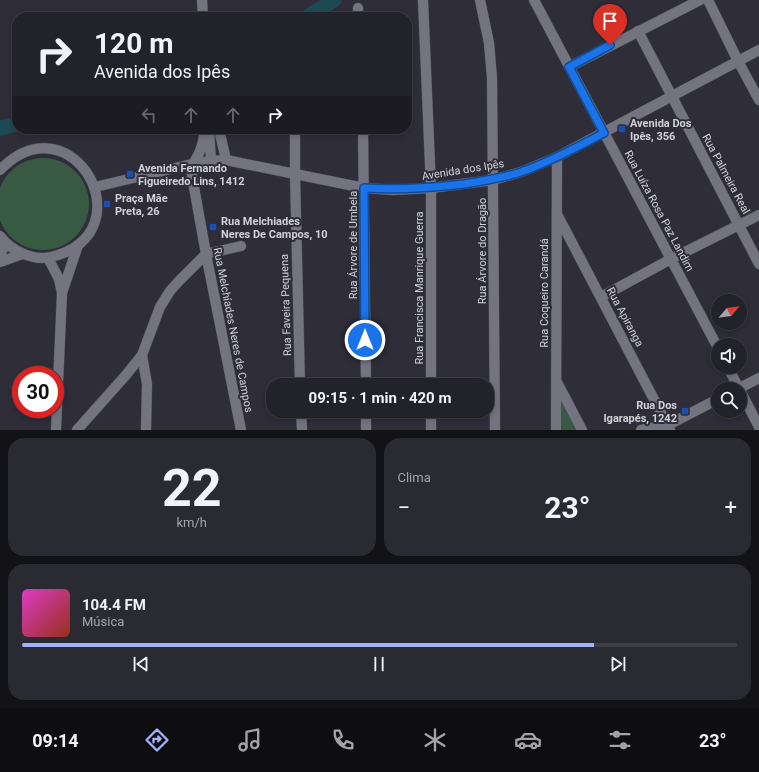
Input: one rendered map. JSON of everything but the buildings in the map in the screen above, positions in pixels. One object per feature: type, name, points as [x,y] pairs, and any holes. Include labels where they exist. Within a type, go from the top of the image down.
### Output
[{"type":"street","points":[[202,0],[203,12]]},
{"type":"street","name":"Rua Francisca Manrique Guerra","points":[[423,0],[430,188],[431,378]]},
{"type":"street","name":"Rua Árvore do Dragão","points":[[480,0],[489,43],[492,78],[495,430]]},
{"type":"street","name":"Rua Luíza Rosa Paz Landim","points":[[534,0],[713,338]]},
{"type":"street","points":[[569,67],[700,0]]},
{"type":"street","points":[[708,0],[759,100]]},
{"type":"street","name":"Rua Palmeira Real","points":[[638,31],[759,264]]},
{"type":"street","name":"Avenida dos Ipês","points":[[95,187],[192,164],[226,160],[364,188],[393,190],[430,188],[493,180],[521,172],[557,157],[759,50]]},
{"type":"street","points":[[192,164],[199,153],[204,134]]},
{"type":"street","points":[[209,134],[211,161]]},
{"type":"street","points":[[220,134],[226,160]]},
{"type":"street","name":"Rua Faveira Pequena","points":[[295,134],[300,378]]},
{"type":"street","name":"Rua Árvore de Umbela","points":[[363,134],[366,378]]},
{"type":"street","points":[[0,170],[10,160],[22,153],[37,149],[52,150],[66,154],[78,162],[88,173],[95,187],[97,199],[95,218],[87,236],[78,245],[64,254],[48,258],[35,257],[22,254],[3,240],[0,255]]},
{"type":"street","name":"Rua Coqueiro Carandá","points":[[556,430],[557,157]]},
{"type":"street","name":"Rua Melchíades Neres de Campos","points":[[192,164],[192,176],[206,254],[240,430]]},
{"type":"street","name":"Rua Apiranga","points":[[557,214],[669,427]]},
{"type":"street","points":[[601,297],[671,259],[759,215]]},
{"type":"street","points":[[62,293],[78,245]]},
{"type":"street","points":[[78,430],[142,355],[160,307],[170,291],[206,254],[241,246]]},
{"type":"street","points":[[0,262],[22,254]]},
{"type":"street","points":[[48,258],[59,279],[62,293],[56,430]]},
{"type":"street","points":[[142,355],[147,384],[146,430]]},
{"type":"street","points":[[747,385],[759,378]]},
{"type":"street","points":[[556,380],[582,430]]},
{"type":"street","points":[[641,430],[669,427],[711,403]]},
{"type":"street","points":[[747,404],[759,427]]},
{"type":"street","points":[[301,418],[302,430]]},
{"type":"street","points":[[366,418],[366,430]]},
{"type":"street","points":[[431,418],[431,430]]},
{"type":"green space","points":[[43,158],[61,161],[76,171],[86,186],[89,204],[86,222],[76,237],[61,247],[43,250],[25,247],[10,237],[0,222],[0,186],[10,171],[25,161]]},
{"type":"green space","points":[[556,373],[585,430],[556,430]]},
{"type":"waterway","points":[[315,12],[334,0]]},
{"type":"waterway","points":[[0,128],[12,125]]},
{"type":"place","name":"Avenida Dos Ipês, 356","points":[[622,129]]},
{"type":"place","name":"Avenida Fernando Figueiredo Lins, 1412","points":[[130,174]]},
{"type":"place","name":"Praça Mãe Preta, 26","points":[[107,204]]},
{"type":"place","name":"Rua Melchiades Neres De Campos, 10","points":[[213,227]]},
{"type":"place","name":"Rua Dos Igarapés, 1242","points":[[685,411]]},
{"type":"route","points":[[365,340],[364,188],[410,190],[493,180],[521,172],[557,157],[604,133],[569,67],[610,45]]}]
